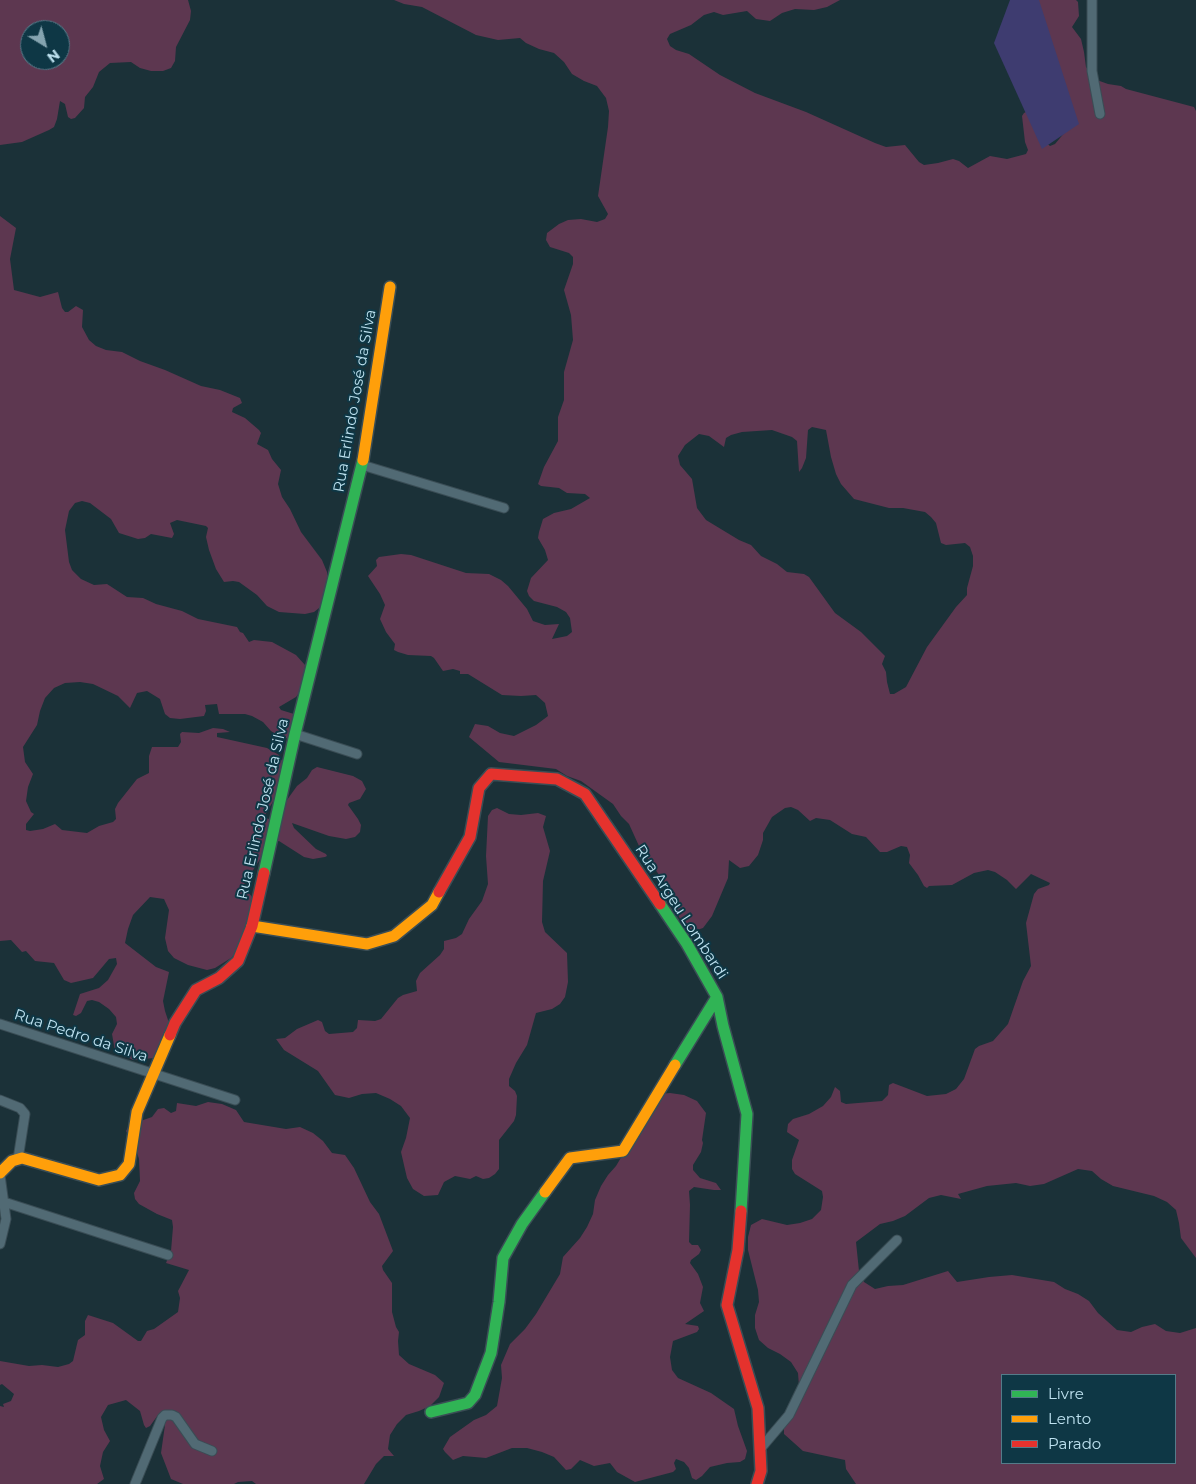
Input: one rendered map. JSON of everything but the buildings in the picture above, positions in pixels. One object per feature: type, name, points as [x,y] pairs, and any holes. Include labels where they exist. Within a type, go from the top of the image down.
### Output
[{"type":"street","points":[[1092,0],[1092,72],[1100,114]]},
{"type":"street","name":"Rua Erlindo José da Silva","points":[[18,1159],[22,1158],[99,1180],[120,1176],[129,1164],[138,1112],[175,1023],[196,990],[219,978],[238,961],[252,926],[294,734],[362,465],[390,287]]},
{"type":"street","points":[[362,465],[504,508]]},
{"type":"street","points":[[294,734],[357,754]]},
{"type":"street","name":"Rua Argeu Lombardi","points":[[252,926],[367,944],[394,936],[432,905],[470,837],[479,788],[492,774],[556,779],[585,794],[687,944],[717,997],[747,1114],[738,1250],[727,1306],[758,1408],[761,1471],[757,1484]]},
{"type":"street","points":[[431,1412],[468,1403],[475,1395],[491,1353],[499,1302],[503,1258],[522,1224],[570,1158],[623,1151],[717,997]]},
{"type":"street","name":"Rua Pedro da Silva","points":[[0,1024],[235,1100]]},
{"type":"street","points":[[0,1100],[20,1108],[25,1114],[18,1159],[12,1161],[0,1174],[6,1219],[2,1229],[0,1244]]},
{"type":"street","points":[[4,1202],[168,1256]]},
{"type":"street","points":[[761,1448],[789,1415],[852,1285],[897,1240]]},
{"type":"street","points":[[135,1484],[162,1418],[165,1415],[176,1417],[195,1444],[212,1451]]},
{"type":"street","points":[[761,1471],[767,1484]]},
{"type":"shaded area","points":[[0,0],[188,0],[191,11],[190,20],[176,47],[175,61],[171,68],[163,71],[151,71],[140,68],[131,62],[110,63],[99,72],[93,87],[85,97],[84,108],[75,118],[71,119],[68,117],[65,104],[60,101],[54,127],[22,142],[0,145]]},
{"type":"shaded area","points":[[394,0],[840,0],[827,7],[814,10],[795,9],[782,13],[770,21],[756,19],[747,11],[723,15],[714,12],[704,15],[691,25],[670,34],[667,39],[670,46],[676,50],[689,54],[720,75],[755,93],[806,112],[886,147],[905,145],[919,162],[924,165],[953,159],[968,168],[990,156],[1007,159],[1026,154],[1028,150],[1025,142],[1022,116],[1030,110],[1045,142],[1050,146],[1055,144],[1065,132],[1035,0],[1076,0],[1078,2],[1079,16],[1072,27],[1081,39],[1086,67],[1094,79],[1194,107],[1196,111],[1196,1258],[1181,1238],[1176,1210],[1167,1202],[1154,1196],[1113,1186],[1092,1171],[1078,1169],[1044,1184],[1030,1186],[1016,1183],[987,1186],[958,1194],[961,1199],[941,1195],[929,1198],[905,1216],[880,1224],[856,1242],[859,1271],[864,1282],[875,1289],[903,1285],[948,1271],[957,1282],[1012,1275],[1054,1282],[1078,1294],[1089,1301],[1098,1313],[1117,1330],[1131,1332],[1155,1324],[1166,1331],[1180,1333],[1196,1328],[1196,1484],[856,1484],[846,1469],[845,1460],[803,1451],[784,1434],[784,1422],[799,1386],[798,1373],[791,1362],[759,1340],[755,1328],[755,1315],[759,1302],[758,1290],[748,1250],[748,1237],[751,1225],[762,1219],[787,1225],[812,1219],[821,1210],[822,1191],[795,1174],[792,1169],[792,1160],[799,1140],[787,1132],[788,1124],[793,1119],[809,1114],[823,1106],[831,1097],[835,1087],[840,1091],[841,1102],[846,1104],[882,1101],[888,1095],[889,1085],[893,1083],[927,1096],[946,1094],[956,1089],[964,1079],[975,1049],[993,1041],[1008,1024],[1023,981],[1031,966],[1026,923],[1034,894],[1038,889],[1050,883],[1031,874],[1016,889],[1007,880],[988,870],[974,873],[952,885],[929,886],[927,888],[909,863],[910,855],[907,847],[901,846],[887,852],[880,852],[866,837],[852,834],[830,820],[816,818],[810,821],[798,810],[791,807],[785,808],[772,817],[763,833],[763,840],[758,855],[749,866],[740,868],[729,860],[728,878],[712,916],[703,928],[694,931],[683,924],[673,906],[664,882],[639,846],[629,824],[613,804],[581,781],[567,776],[556,769],[499,762],[469,737],[475,724],[488,726],[500,733],[514,736],[536,725],[548,716],[545,703],[536,695],[502,695],[468,674],[460,674],[460,671],[453,669],[443,671],[431,656],[408,655],[394,650],[395,644],[386,632],[380,619],[385,605],[368,576],[377,566],[376,560],[379,557],[401,554],[411,555],[466,573],[489,574],[508,586],[527,609],[533,621],[545,625],[559,624],[552,639],[567,636],[572,632],[570,618],[566,612],[557,607],[534,601],[527,591],[531,578],[548,560],[538,538],[543,519],[554,513],[571,509],[590,498],[585,494],[567,493],[559,488],[538,484],[544,467],[558,441],[558,417],[564,400],[564,372],[573,340],[571,315],[564,290],[573,264],[573,257],[569,253],[550,247],[546,240],[547,233],[568,220],[581,219],[597,222],[605,219],[608,214],[598,196],[609,111],[606,98],[597,86],[572,74],[564,62],[554,53],[539,49],[520,38],[498,40],[476,35],[422,7]],"holes":[[[812,427],[826,430],[836,474],[841,484],[854,499],[889,508],[903,508],[925,512],[936,523],[941,543],[946,545],[965,543],[970,547],[973,556],[973,566],[967,595],[927,647],[906,687],[894,694],[890,694],[886,672],[882,664],[885,656],[861,632],[835,613],[809,577],[804,574],[787,572],[777,564],[761,556],[751,545],[706,520],[697,508],[692,479],[680,465],[678,456],[685,445],[699,434],[709,436],[724,447],[726,438],[731,435],[742,432],[772,430],[792,437],[797,441],[799,472],[806,458],[808,430]]]},
{"type":"shaded area","points":[[1010,0],[1039,0],[1079,124],[1042,149],[994,43]]},
{"type":"shaded area","points":[[0,216],[16,228],[10,259],[14,290],[40,297],[58,292],[62,308],[65,312],[76,306],[83,310],[82,327],[89,340],[96,346],[106,350],[122,352],[201,386],[220,390],[240,398],[242,403],[233,408],[232,412],[245,418],[261,433],[257,444],[268,450],[272,459],[281,470],[278,484],[282,497],[301,532],[322,560],[327,572],[328,601],[314,612],[305,614],[279,612],[267,606],[257,595],[239,582],[224,582],[216,569],[209,550],[206,537],[208,528],[206,526],[177,520],[170,523],[174,534],[172,538],[151,534],[145,538],[138,539],[119,533],[111,519],[90,503],[82,501],[75,503],[69,511],[65,530],[69,562],[72,570],[81,579],[94,585],[107,584],[127,597],[143,598],[156,604],[182,611],[198,619],[237,627],[249,642],[254,640],[272,642],[296,655],[305,665],[304,686],[296,697],[279,707],[281,710],[294,714],[297,733],[279,740],[277,735],[263,722],[252,716],[245,714],[219,714],[217,704],[205,705],[206,711],[204,716],[180,719],[170,718],[165,714],[160,699],[147,691],[137,693],[130,708],[118,696],[93,684],[80,682],[65,683],[54,688],[45,698],[37,725],[23,747],[25,762],[33,774],[28,787],[26,801],[31,812],[34,814],[26,824],[26,830],[43,829],[55,824],[62,830],[87,833],[99,826],[113,822],[116,819],[115,809],[118,803],[137,779],[149,773],[149,756],[152,747],[178,747],[181,742],[180,734],[182,732],[199,733],[213,728],[230,732],[217,733],[217,737],[267,748],[279,755],[284,765],[278,793],[265,815],[266,818],[274,818],[297,786],[317,767],[353,776],[362,781],[366,789],[360,799],[348,805],[361,825],[360,832],[355,837],[346,839],[329,836],[292,823],[294,828],[316,849],[327,856],[313,859],[304,857],[279,841],[269,845],[243,886],[257,903],[240,949],[231,958],[215,968],[207,970],[188,965],[174,958],[168,951],[165,938],[169,910],[164,899],[150,897],[133,915],[125,943],[156,967],[169,972],[163,1001],[169,1023],[154,1058],[133,1060],[115,1051],[112,1034],[117,1024],[116,1017],[99,1002],[87,1001],[81,1013],[76,1016],[73,1015],[80,994],[99,988],[108,980],[117,964],[116,958],[109,959],[93,978],[71,983],[64,980],[54,963],[35,961],[26,951],[22,952],[11,940],[0,941]]},
{"type":"shaded area","points":[[497,808],[509,814],[538,813],[546,816],[543,827],[550,851],[543,881],[542,922],[545,932],[567,953],[568,982],[565,997],[560,1004],[552,1009],[536,1013],[527,1045],[509,1079],[509,1086],[515,1091],[517,1096],[516,1115],[514,1121],[499,1140],[499,1169],[489,1178],[483,1179],[476,1176],[470,1179],[455,1176],[444,1182],[438,1195],[424,1196],[413,1189],[407,1178],[401,1152],[410,1118],[401,1106],[376,1093],[362,1094],[349,1098],[335,1095],[318,1071],[284,1050],[276,1039],[285,1038],[297,1029],[318,1020],[322,1022],[325,1031],[329,1034],[353,1032],[357,1028],[358,1020],[375,1021],[381,1019],[398,998],[417,991],[416,981],[420,973],[440,955],[444,949],[444,941],[456,938],[462,934],[469,919],[482,901],[488,884],[486,856],[488,816],[492,810]]},
{"type":"shaded area","points":[[659,1094],[684,1095],[697,1101],[706,1113],[701,1152],[693,1165],[693,1170],[700,1178],[716,1183],[721,1190],[694,1187],[689,1191],[689,1242],[692,1245],[698,1245],[701,1250],[690,1263],[698,1274],[703,1287],[700,1303],[704,1311],[685,1324],[698,1326],[697,1332],[673,1341],[670,1357],[672,1370],[678,1378],[711,1393],[734,1409],[747,1451],[745,1459],[740,1462],[710,1467],[696,1480],[692,1478],[689,1468],[684,1462],[676,1459],[674,1463],[676,1469],[673,1472],[635,1482],[617,1472],[610,1463],[594,1466],[580,1460],[571,1469],[566,1470],[554,1457],[527,1448],[512,1448],[486,1458],[463,1456],[453,1460],[443,1449],[450,1437],[497,1406],[502,1378],[501,1365],[510,1344],[525,1329],[536,1314],[560,1274],[563,1257],[587,1227],[601,1186],[616,1166]]},
{"type":"shaded area","points":[[208,1102],[222,1104],[236,1110],[244,1122],[286,1129],[300,1127],[313,1133],[323,1141],[332,1153],[345,1155],[354,1168],[370,1202],[379,1214],[393,1251],[382,1266],[392,1283],[392,1312],[399,1332],[399,1355],[409,1364],[435,1375],[444,1383],[439,1397],[430,1406],[406,1415],[397,1424],[390,1435],[388,1449],[394,1456],[384,1456],[376,1464],[364,1484],[256,1484],[252,1481],[234,1484],[183,1484],[171,1479],[161,1453],[165,1425],[158,1415],[150,1426],[146,1428],[140,1411],[126,1400],[108,1405],[101,1417],[104,1430],[110,1441],[103,1452],[100,1466],[104,1479],[97,1484],[0,1484],[0,1406],[4,1407],[3,1404],[11,1401],[14,1394],[2,1384],[0,1385],[0,1361],[29,1366],[58,1367],[69,1364],[73,1361],[78,1340],[85,1335],[85,1321],[88,1315],[113,1323],[138,1341],[141,1341],[147,1331],[154,1329],[178,1312],[180,1298],[178,1291],[189,1270],[166,1263],[171,1251],[172,1220],[139,1204],[135,1199],[134,1193],[140,1181],[139,1159],[126,1131],[129,1125],[152,1117],[158,1109],[164,1108],[171,1113],[176,1111],[177,1103],[196,1106]]},
{"type":"traffic: fast","points":[[264,873],[295,734],[363,460]]},
{"type":"traffic: fast","points":[[660,904],[687,944],[717,997],[747,1114],[741,1211]]},
{"type":"traffic: fast","points":[[675,1065],[717,997]]},
{"type":"traffic: fast","points":[[431,1412],[468,1403],[475,1395],[491,1353],[499,1302],[503,1258],[522,1224],[545,1192]]},
{"type":"traffic: slow","points":[[363,460],[390,287]]},
{"type":"traffic: slow","points":[[252,926],[367,944],[394,936],[432,905],[439,892]]},
{"type":"traffic: slow","points":[[0,1173],[12,1161],[22,1158],[99,1180],[120,1175],[129,1164],[137,1112],[170,1035]]},
{"type":"traffic: slow","points":[[545,1192],[570,1158],[623,1151],[675,1065]]},
{"type":"traffic: jam","points":[[439,892],[470,837],[479,788],[491,774],[557,779],[585,794],[660,904]]},
{"type":"traffic: jam","points":[[170,1035],[175,1023],[196,990],[219,978],[238,961],[252,926],[264,873]]},
{"type":"traffic: jam","points":[[741,1211],[738,1250],[727,1305],[758,1408],[761,1471],[757,1484]]}]
